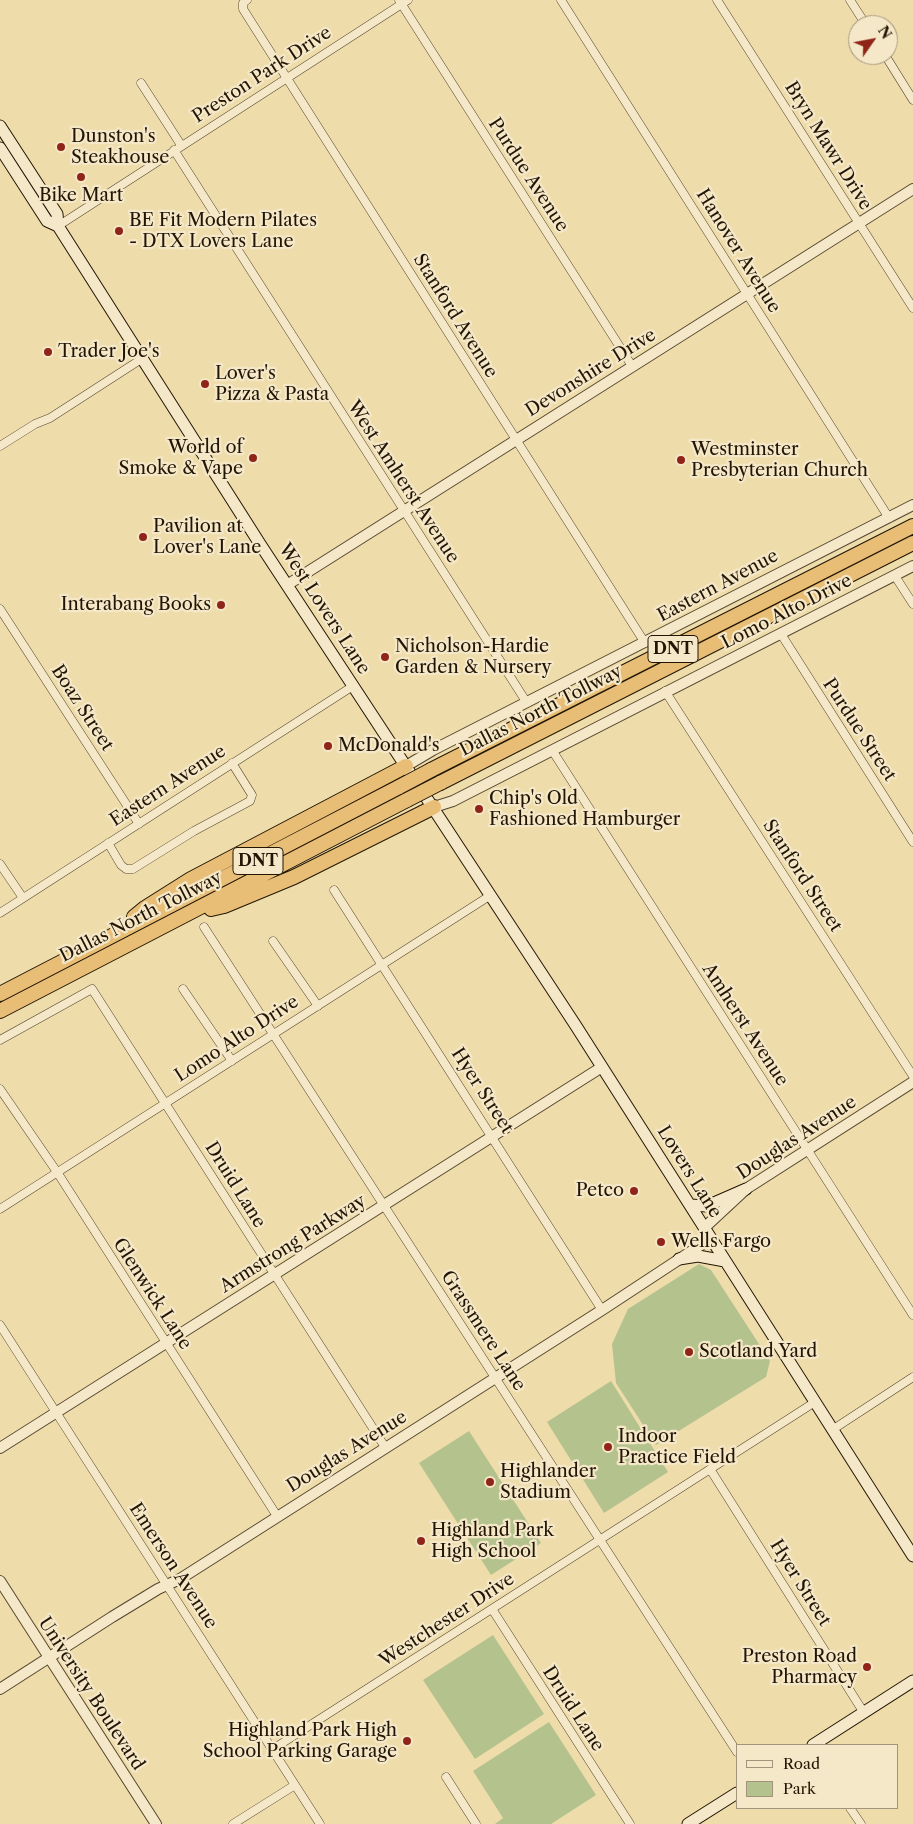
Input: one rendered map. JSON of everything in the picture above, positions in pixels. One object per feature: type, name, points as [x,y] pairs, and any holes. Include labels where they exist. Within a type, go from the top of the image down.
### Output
[{"type":"highway","name":"Dallas North Tollway","points":[[0,994],[432,770],[913,526]]},
{"type":"highway","name":"Dallas North Tollway","points":[[0,1011],[440,783],[913,543]]},
{"type":"highway","points":[[117,933],[145,908],[191,879],[406,766]]},
{"type":"highway","points":[[188,914],[224,906],[294,877],[434,808]]},
{"type":"main road","name":"West Lovers Lane","points":[[0,126],[58,214],[58,226]]},
{"type":"main road","name":"West Lovers Lane","points":[[0,148],[47,221],[58,226],[287,585],[434,808]]},
{"type":"main road","name":"Lovers Lane","points":[[434,808],[602,1066],[913,1556]]},
{"type":"main road","points":[[690,1205],[707,1206],[746,1189]]},
{"type":"main road","points":[[679,1259],[698,1256],[724,1261]]},
{"type":"main road","points":[[815,1744],[913,1681]]},
{"type":"main road","points":[[688,1824],[736,1794]]},
{"type":"street","name":"Hanover Avenue","points":[[561,0],[889,518]]},
{"type":"street","name":"Bryn Mawr Drive","points":[[717,0],[913,308]]},
{"type":"street","points":[[850,0],[860,15]]},
{"type":"street","name":"Preston Park Drive","points":[[58,226],[403,1]]},
{"type":"street","name":"Purdue Avenue","points":[[403,1],[632,366]]},
{"type":"street","name":"Stanford Avenue","points":[[245,2],[243,9],[645,643]]},
{"type":"street","points":[[890,65],[913,100]]},
{"type":"street","name":"West Amherst Avenue","points":[[141,83],[177,147],[403,510],[527,703]]},
{"type":"street","name":"Devonshire Drive","points":[[287,585],[913,189]]},
{"type":"street","points":[[0,446],[35,424],[50,418],[143,358]]},
{"type":"street","name":"Eastern Avenue","points":[[406,766],[913,505]]},
{"type":"street","name":"Lomo Alto Drive","points":[[434,808],[452,801],[913,566]]},
{"type":"street","points":[[895,576],[913,604]]},
{"type":"street","name":"Boaz Street","points":[[1,614],[139,824]]},
{"type":"street","name":"Purdue Street","points":[[780,634],[913,842]]},
{"type":"street","name":"Eastern Avenue","points":[[0,913],[353,686]]},
{"type":"street","name":"Stanford Street","points":[[665,691],[913,1076]]},
{"type":"street","name":"Amherst Avenue","points":[[552,750],[913,1315]]},
{"type":"street","points":[[108,843],[122,865],[133,869],[250,801],[252,795],[232,763]]},
{"type":"street","points":[[0,864],[23,898]]},
{"type":"street","name":"Hyer Street","points":[[334,890],[602,1310]]},
{"type":"street","name":"Lomo Alto Drive","points":[[0,1209],[490,895]]},
{"type":"street","name":"Grassmere Lane","points":[[204,927],[736,1750]]},
{"type":"street","points":[[273,940],[318,1006]]},
{"type":"street","name":"Druid Lane","points":[[0,1040],[92,989],[385,1447]]},
{"type":"street","points":[[183,990],[232,1061]]},
{"type":"street","name":"Armstrong Parkway","points":[[0,1448],[274,1276],[602,1066]]},
{"type":"street","name":"Douglas Avenue","points":[[704,1228],[746,1189],[913,1082]]},
{"type":"street","name":"Glenwick Lane","points":[[0,1089],[57,1172],[276,1516]]},
{"type":"street","name":"Douglas Avenue","points":[[0,1689],[167,1585],[180,1579],[276,1516],[602,1310],[710,1238]]},
{"type":"street","name":"Emerson Avenue","points":[[0,1325],[58,1412],[320,1824]]},
{"type":"street","points":[[832,1430],[913,1378]]},
{"type":"street","name":"Westchester Drive","points":[[273,1750],[815,1402]]},
{"type":"street","name":"Hyer Street","points":[[710,1469],[864,1713]]},
{"type":"street","name":"University Boulevard","points":[[0,1581],[156,1824]]},
{"type":"street","name":"Druid Lane","points":[[492,1609],[630,1824]]},
{"type":"street","points":[[446,1778],[476,1824]]},
{"type":"street","points":[[233,1824],[295,1785]]},
{"type":"street","points":[[851,1809],[861,1824]]},
{"type":"green space","name":"Scotland Yard","points":[[699,1264],[711,1270],[770,1361],[766,1377],[656,1445],[616,1383],[612,1344],[628,1309]]},
{"type":"green space","name":"Indoor Practice Field","points":[[611,1381],[668,1472],[604,1513],[547,1422]]},
{"type":"green space","points":[[469,1431],[541,1543],[491,1575],[419,1463]]},
{"type":"green space","points":[[493,1635],[544,1714],[475,1759],[423,1680]]},
{"type":"green space","points":[[549,1722],[596,1795],[551,1824],[495,1824],[503,1818],[473,1771]]},
{"type":"place","name":"Dunston's Steakhouse","points":[[61,147]]},
{"type":"place","name":"Bike Mart","points":[[81,177]]},
{"type":"place","name":"BE Fit Modern Pilates - DTX Lovers Lane","points":[[119,231]]},
{"type":"place","name":"Trader Joe's","points":[[48,352]]},
{"type":"place","name":"Lover's Pizza & Pasta","points":[[205,384]]},
{"type":"place","name":"World of Smoke & Vape","points":[[253,458]]},
{"type":"place","name":"Westminster Presbyterian Church","points":[[681,460]]},
{"type":"place","name":"Pavilion at Lover's Lane","points":[[143,537]]},
{"type":"place","name":"Interabang Books","points":[[221,605]]},
{"type":"place","name":"Nicholson-Hardie Garden & Nursery","points":[[385,657]]},
{"type":"place","name":"McDonald's","points":[[328,746]]},
{"type":"place","name":"Chip's Old Fashioned Hamburger","points":[[479,809]]},
{"type":"place","name":"Petco","points":[[634,1191]]},
{"type":"place","name":"Wells Fargo","points":[[661,1242]]},
{"type":"place","name":"Scotland Yard","points":[[689,1352]]},
{"type":"place","name":"Indoor Practice Field","points":[[608,1447]]},
{"type":"place","name":"Highlander Stadium","points":[[490,1482]]},
{"type":"place","name":"Highland Park High School","points":[[421,1541]]},
{"type":"place","name":"Preston Road Pharmacy","points":[[867,1667]]},
{"type":"place","name":"Highland Park High School Parking Garage","points":[[407,1741]]}]
